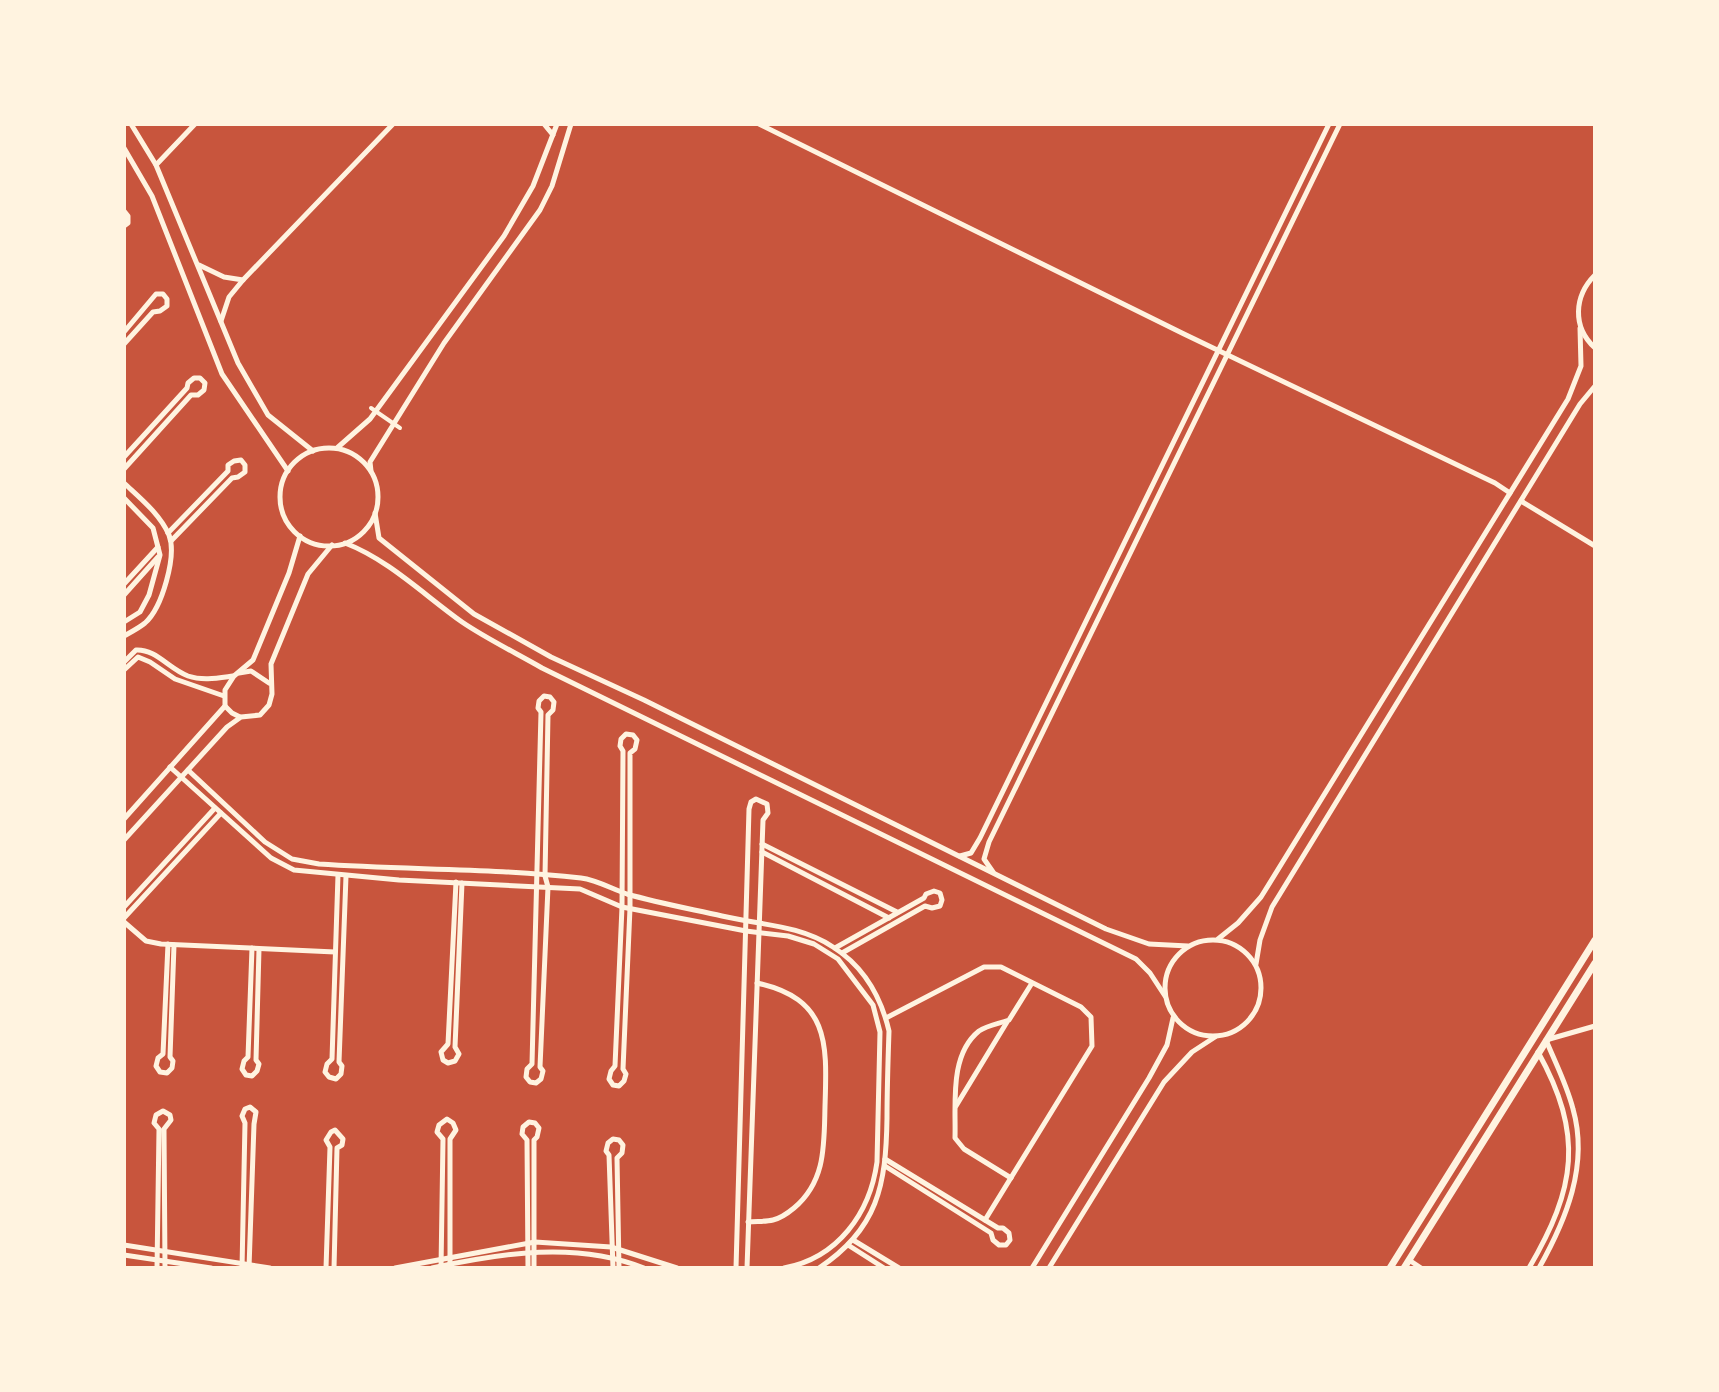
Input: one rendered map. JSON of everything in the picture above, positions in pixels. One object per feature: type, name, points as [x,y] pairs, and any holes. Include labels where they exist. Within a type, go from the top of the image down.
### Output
[{"type":"street","points":[[131,124],[156,165],[238,363],[268,415],[313,451]]},
{"type":"street","points":[[156,165],[195,124]]},
{"type":"street","points":[[221,322],[229,297],[243,280],[393,124]]},
{"type":"street","points":[[544,124],[553,136]]},
{"type":"street","points":[[337,448],[373,410],[504,236],[533,186],[557,124]]},
{"type":"street","points":[[571,124],[552,186],[540,210],[444,343],[397,425],[370,462],[378,491],[375,513],[379,538],[474,614],[551,657],[1106,929],[1149,944],[1188,946]]},
{"type":"street","points":[[759,124],[1482,476],[1510,493]]},
{"type":"street","points":[[960,856],[971,853],[980,838],[1329,124]]},
{"type":"street","points":[[993,873],[984,859],[989,842],[1340,124]]},
{"type":"street","points":[[124,148],[152,196],[222,374],[288,471]]},
{"type":"street","points":[[124,211],[128,223],[124,226]]},
{"type":"street","points":[[198,265],[224,277],[243,280]]},
{"type":"street","points":[[1218,939],[1238,923],[1261,897],[1568,399],[1581,366],[1580,297],[1595,275]]},
{"type":"street","points":[[124,332],[150,305],[150,299],[156,294],[163,294],[167,306],[153,312],[124,344]]},
{"type":"street","points":[[1580,328],[1595,348]]},
{"type":"street","points":[[124,457],[187,388],[188,383],[200,378],[205,383],[204,390],[198,395],[191,395],[124,469]]},
{"type":"street","points":[[1256,964],[1260,940],[1272,907],[1580,404],[1595,386]]},
{"type":"street","points":[[373,410],[397,425]]},
{"type":"street","points":[[371,471],[350,452],[337,448],[313,451],[303,455],[288,471],[280,494],[281,506],[285,518],[300,536],[315,544],[345,543],[363,531],[375,513]]},
{"type":"street","points":[[168,533],[228,471],[228,465],[241,460],[245,472],[232,478],[171,541]]},
{"type":"street","points":[[124,483],[151,509],[171,541],[163,594],[146,622],[124,636]]},
{"type":"street","points":[[124,498],[153,528],[160,555],[149,595],[140,612],[124,622]]},
{"type":"street","points":[[1521,501],[1595,546]]},
{"type":"street","points":[[241,717],[225,706],[224,696],[236,674],[253,660],[289,573],[300,536]]},
{"type":"street","points":[[345,543],[361,549],[403,577],[465,624],[542,668],[1136,959],[1150,973],[1174,1017],[1193,1032],[1216,1037]]},
{"type":"street","points":[[124,840],[227,727],[241,717],[260,715],[269,705],[272,694],[271,664],[308,574],[332,545]]},
{"type":"street","points":[[124,584],[158,546]]},
{"type":"street","points":[[124,595],[160,555]]},
{"type":"street","points":[[124,662],[136,650],[145,650],[187,675],[210,680],[251,671],[270,683]]},
{"type":"street","points":[[124,670],[138,657],[175,679],[224,696]]},
{"type":"street","points":[[544,696],[554,702],[553,710],[548,715],[545,876],[548,887],[540,1067],[543,1071],[536,1083],[526,1077],[527,1069],[532,1064],[538,886],[541,712],[538,708],[544,696]]},
{"type":"street","points":[[124,819],[225,706]]},
{"type":"street","points":[[626,734],[633,735],[637,740],[635,749],[630,753],[629,894],[623,1069],[626,1074],[619,1086],[613,1085],[609,1079],[615,1066],[622,907],[623,751],[620,746],[626,734]]},
{"type":"street","points":[[170,767],[271,858],[294,870],[346,876],[580,889],[622,907],[788,936],[814,944],[838,959],[873,1005],[880,1032],[877,1162],[869,1198],[857,1220],[827,1251],[784,1268]]},
{"type":"street","points":[[188,770],[265,842],[292,859],[319,864],[585,878],[621,892],[816,937],[842,953],[864,975],[881,1001],[889,1031],[885,1166],[876,1205],[853,1240],[819,1268]]},
{"type":"street","points":[[736,1268],[749,809],[756,799],[767,804],[762,844],[747,1268]]},
{"type":"street","points":[[124,907],[215,808]]},
{"type":"street","points":[[221,813],[124,920],[146,941],[171,945],[335,952]]},
{"type":"street","points":[[762,844],[898,913]]},
{"type":"street","points":[[762,852],[889,918]]},
{"type":"street","points":[[338,875],[332,1059],[325,1072],[336,1079],[341,1074],[342,1066],[339,1062],[346,876]]},
{"type":"street","points":[[459,882],[455,1047],[459,1054],[455,1061],[448,1063],[443,1060],[441,1052],[448,1044],[459,882]]},
{"type":"street","points":[[835,948],[924,898],[926,894],[934,891],[940,893],[940,906],[925,906],[842,953]]},
{"type":"street","points":[[1049,1268],[1164,1082],[1192,1052],[1246,1024],[1256,1011],[1261,996],[1261,980],[1256,964],[1247,952],[1233,943],[1218,939],[1203,940],[1177,955],[1169,967],[1165,996]]},
{"type":"street","points":[[1390,1268],[1595,940]]},
{"type":"street","points":[[171,945],[170,1057],[173,1061],[167,1073],[160,1072],[156,1066],[163,1054],[171,945]]},
{"type":"street","points":[[252,948],[248,1057],[242,1069],[246,1075],[252,1076],[259,1064],[256,1060],[259,949]]},
{"type":"street","points":[[1421,1268],[1406,1264],[1595,963]]},
{"type":"street","points":[[886,1018],[984,967],[1001,967],[1081,1007],[1091,1017],[1092,1046],[985,1220]]},
{"type":"street","points":[[956,1107],[1032,982]]},
{"type":"street","points":[[748,1222],[774,1220],[803,1201],[822,1168],[824,1150],[824,1037],[816,1019],[801,1002],[781,988],[757,983]]},
{"type":"street","points":[[1032,1268],[1149,1078],[1167,1045],[1174,1017]]},
{"type":"street","points":[[1009,1020],[977,1033],[958,1061],[955,1138],[959,1145],[1011,1178]]},
{"type":"street","points":[[1546,1040],[1595,1026]]},
{"type":"street","points":[[1539,1268],[1559,1232],[1576,1181],[1579,1137],[1573,1109],[1546,1040]]},
{"type":"street","points":[[1529,1268],[1553,1227],[1567,1178],[1570,1137],[1558,1090],[1538,1051]]},
{"type":"street","points":[[242,1266],[245,1123],[242,1116],[245,1109],[250,1107],[256,1112],[250,1266]]},
{"type":"street","points":[[157,1268],[160,1250],[164,1129],[171,1120],[170,1115],[163,1111],[156,1115],[154,1123],[159,1129],[160,1250],[165,1264]]},
{"type":"street","points":[[447,1119],[456,1130],[450,1139],[446,1264],[443,1139],[437,1132],[439,1125],[447,1119]]},
{"type":"street","points":[[531,1243],[527,1140],[522,1134],[523,1127],[529,1122],[539,1128],[534,1140],[531,1268]]},
{"type":"street","points":[[326,1268],[330,1147],[326,1140],[335,1130],[343,1139],[342,1145],[337,1148],[334,1268]]},
{"type":"street","points":[[613,1268],[616,1258],[620,1249],[617,1158],[622,1153],[623,1145],[613,1139],[606,1151],[609,1155],[611,1247],[616,1258],[619,1268]]},
{"type":"street","points":[[885,1159],[1009,1233],[1010,1240],[1006,1245],[999,1245],[991,1233],[885,1166]]},
{"type":"street","points":[[853,1240],[899,1268]]},
{"type":"street","points":[[432,1268],[531,1243],[611,1247],[677,1268]]},
{"type":"street","points":[[124,1245],[270,1268]]},
{"type":"street","points":[[848,1245],[884,1268]]},
{"type":"street","points":[[395,1268],[531,1252],[616,1258],[644,1268]]},
{"type":"street","points":[[124,1255],[165,1264],[211,1268]]}]
